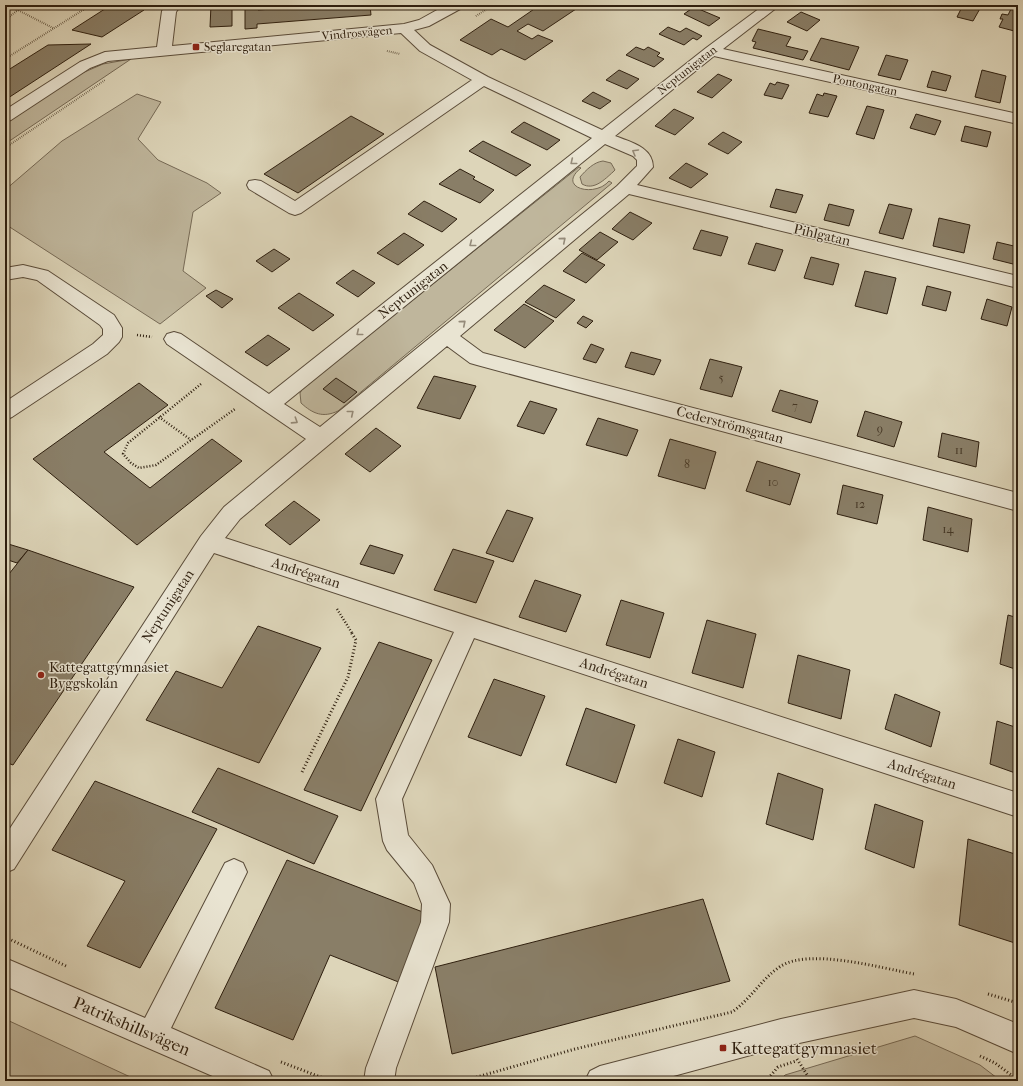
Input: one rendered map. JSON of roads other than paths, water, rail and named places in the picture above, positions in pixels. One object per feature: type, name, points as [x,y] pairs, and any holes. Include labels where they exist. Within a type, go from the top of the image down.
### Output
[{"type":"street","points":[[164,50],[169,11],[174,5]]},
{"type":"street","points":[[404,28],[424,23],[457,5]]},
{"type":"street","name":"Neptunigatan","points":[[262,400],[488,231],[711,51],[773,5]]},
{"type":"street","name":"Vindrosvägen","points":[[5,117],[85,65],[105,57],[164,50],[404,28],[426,48],[483,80],[603,137]]},
{"type":"street","name":"Pontongatan","points":[[711,51],[1018,119]]},
{"type":"street","points":[[255,185],[295,209],[483,80]]},
{"type":"street","name":"Neptunigatan","points":[[5,860],[209,542],[232,513],[321,438],[448,336],[626,188],[645,166],[645,160],[638,152],[603,137]]},
{"type":"street","name":"Pihlgatan","points":[[626,188],[1018,282]]},
{"type":"street","points":[[5,274],[23,270],[42,275],[107,320],[113,328],[112,337],[100,349],[5,412]]},
{"type":"street","name":"Cederströmsgatan","points":[[448,336],[477,358],[1018,502]]},
{"type":"street","points":[[174,339],[262,400],[321,438]]},
{"type":"street","name":"Andrégatan","points":[[209,542],[1018,805]]},
{"type":"street","points":[[379,1081],[381,1068],[436,922],[436,904],[423,874],[396,841],[389,799],[468,626]]},
{"type":"street","points":[[152,1035],[234,872]]},
{"type":"street","name":"Patrikshillsvägen","points":[[5,972],[259,1081]]},
{"type":"street","points":[[600,1081],[781,1033],[914,1004],[956,1013],[1018,1039]]},
{"type":"place","name":"Seglaregatan","points":[[196,47]]},
{"type":"place","name":"Kattegattgymnasiet Byggskolan","points":[[41,675]]},
{"type":"place","name":"Kattegattgymnasiet","points":[[723,1048]]}]
